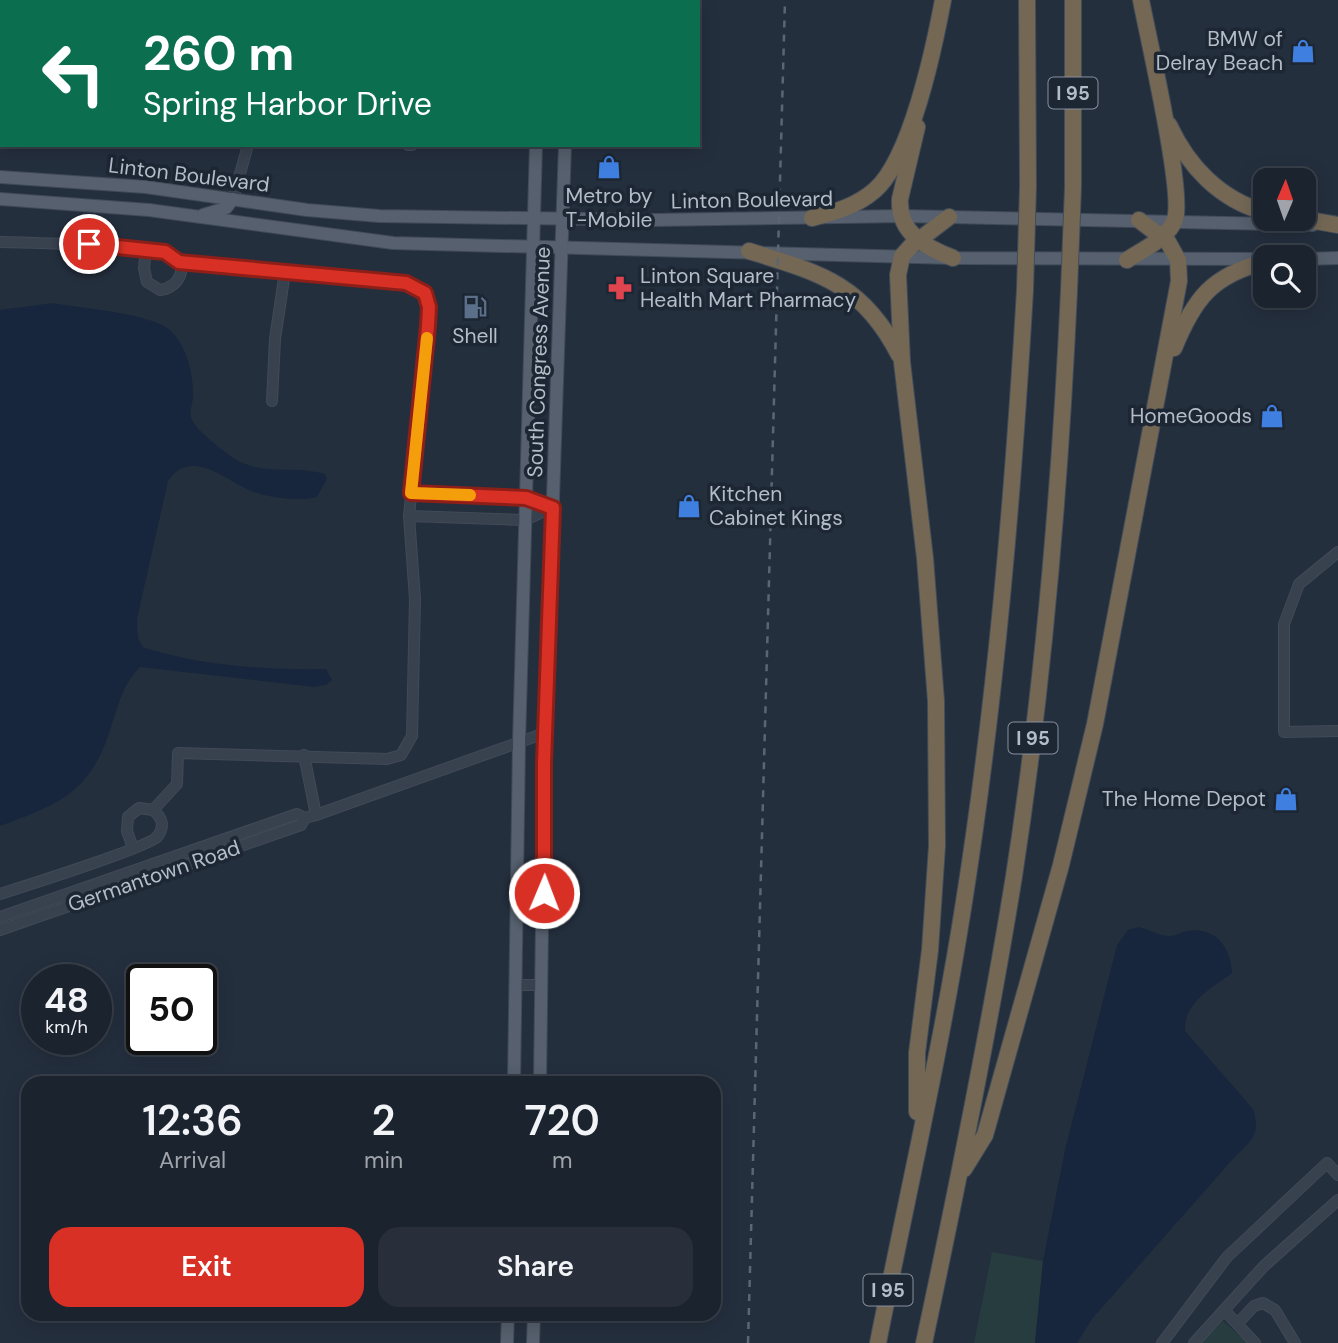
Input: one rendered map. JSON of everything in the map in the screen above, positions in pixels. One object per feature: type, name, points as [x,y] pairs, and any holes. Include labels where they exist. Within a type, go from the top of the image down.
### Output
[{"type":"highway","points":[[943,0],[900,199],[902,216],[917,240],[953,258]]},
{"type":"highway","name":"I 95","points":[[878,1343],[958,934],[990,718],[1012,500],[1025,290],[1028,186],[1027,0]]},
{"type":"highway","name":"I 95","points":[[924,1343],[996,979],[1029,769],[1055,530],[1069,291],[1073,187],[1073,0]]},
{"type":"highway","points":[[1126,260],[1163,236],[1174,221],[1176,191],[1141,0]]},
{"type":"highway","points":[[812,218],[854,204],[884,182],[897,157],[923,83]]},
{"type":"highway","points":[[1161,109],[1181,148],[1199,172],[1233,198],[1253,207]]},
{"type":"highway","points":[[917,1150],[917,1053],[932,917],[938,762],[931,617],[902,362],[898,275],[902,256],[917,240],[949,217]]},
{"type":"highway","points":[[957,1180],[985,1135],[1067,842],[1110,654],[1180,275],[1178,260],[1163,236],[1139,220]]},
{"type":"highway","points":[[1316,221],[1338,225]]},
{"type":"highway","points":[[749,251],[816,272],[844,286],[865,303],[882,324],[902,362]]},
{"type":"highway","points":[[1162,376],[1182,327],[1202,295],[1226,275],[1253,265]]},
{"type":"main road","name":"South Congress Avenue","points":[[514,1076],[519,743],[536,147]]},
{"type":"main road","name":"South Congress Avenue","points":[[540,1076],[545,733],[565,147]]},
{"type":"main road","name":"Linton Boulevard","points":[[0,177],[146,187],[343,214],[534,219],[902,216],[1338,225]]},
{"type":"main road","name":"Linton Boulevard","points":[[0,199],[196,217],[364,241],[953,258],[1253,260]]},
{"type":"main road","points":[[196,217],[226,208],[233,199]]},
{"type":"main road","points":[[1316,259],[1338,258]]},
{"type":"main road","points":[[507,1343],[508,1321]]},
{"type":"main road","points":[[533,1343],[534,1321]]},
{"type":"street","points":[[233,199],[247,147]]},
{"type":"street","points":[[0,242],[146,249],[172,254],[179,262],[181,273],[174,286],[160,290],[153,287],[144,275],[146,249]]},
{"type":"street","points":[[153,810],[177,784],[178,753],[387,759],[401,755],[410,743],[415,599],[409,516],[428,326],[429,307],[425,293],[406,283],[179,262]]},
{"type":"street","points":[[272,401],[275,339],[285,272]]},
{"type":"street","points":[[411,493],[526,498],[553,508]]},
{"type":"street","points":[[409,516],[525,520],[553,508]]},
{"type":"street","points":[[1338,552],[1299,584],[1284,624],[1284,732],[1338,731]]},
{"type":"street","name":"Germantown Road","points":[[0,930],[233,850],[300,825],[310,817],[545,733]]},
{"type":"street","points":[[304,755],[310,817]]},
{"type":"street","points":[[0,894],[133,848],[155,840],[162,828],[159,814],[153,810],[139,808],[128,817],[126,824],[133,848]]},
{"type":"street","name":"Germantown Road","points":[[0,919],[297,814],[310,817]]},
{"type":"street","points":[[233,850],[233,841],[265,830],[273,823]]},
{"type":"street","points":[[517,985],[541,985]]},
{"type":"street","points":[[1162,1343],[1210,1277],[1255,1228],[1327,1163],[1338,1175]]},
{"type":"street","points":[[1194,1343],[1265,1266],[1338,1199]]},
{"type":"street","points":[[1238,1323],[1254,1306],[1264,1303],[1275,1310],[1295,1343]]},
{"type":"street","points":[[1224,1310],[1255,1343]]},
{"type":"green space","points":[[992,1252],[1043,1261],[1035,1343],[974,1343]]},
{"type":"green space","points":[[1223,1321],[1248,1343],[1199,1343]]},
{"type":"water","points":[[53,303],[144,318],[167,328],[179,341],[188,359],[193,388],[191,417],[204,434],[232,457],[248,465],[314,471],[325,474],[327,479],[317,497],[293,499],[266,496],[251,491],[198,466],[177,471],[168,481],[137,619],[138,638],[143,647],[188,659],[234,666],[326,669],[332,680],[326,685],[314,687],[140,667],[126,686],[104,747],[84,780],[58,801],[0,826],[0,310]]},
{"type":"water","points":[[1139,927],[1167,936],[1187,931],[1206,932],[1220,940],[1225,947],[1232,973],[1194,1004],[1186,1021],[1185,1031],[1253,1109],[1255,1132],[1249,1143],[1092,1319],[1077,1343],[1035,1343],[1043,1261],[1065,1150],[1117,945],[1128,930]]},
{"type":"railway","points":[[748,1343],[785,0]]},
{"type":"slow traffic","points":[[427,338],[411,493],[470,495]]},
{"type":"place","name":"BMW of Delray Beach","points":[[1303,51]]},
{"type":"place","name":"Metro by T-Mobile","points":[[609,167]]},
{"type":"place","name":"Linton Square Health Mart Pharmacy","points":[[620,288]]},
{"type":"place","name":"Shell","points":[[475,307]]},
{"type":"place","name":"HomeGoods","points":[[1272,416]]},
{"type":"place","name":"Kitchen Cabinet Kings","points":[[689,506]]},
{"type":"place","name":"The Home Depot","points":[[1286,799]]},
{"type":"route","points":[[89,244],[165,252],[172,254],[179,262],[413,284],[425,293],[429,307],[428,326],[411,493],[526,498],[553,508],[544,764],[544,893]]}]
